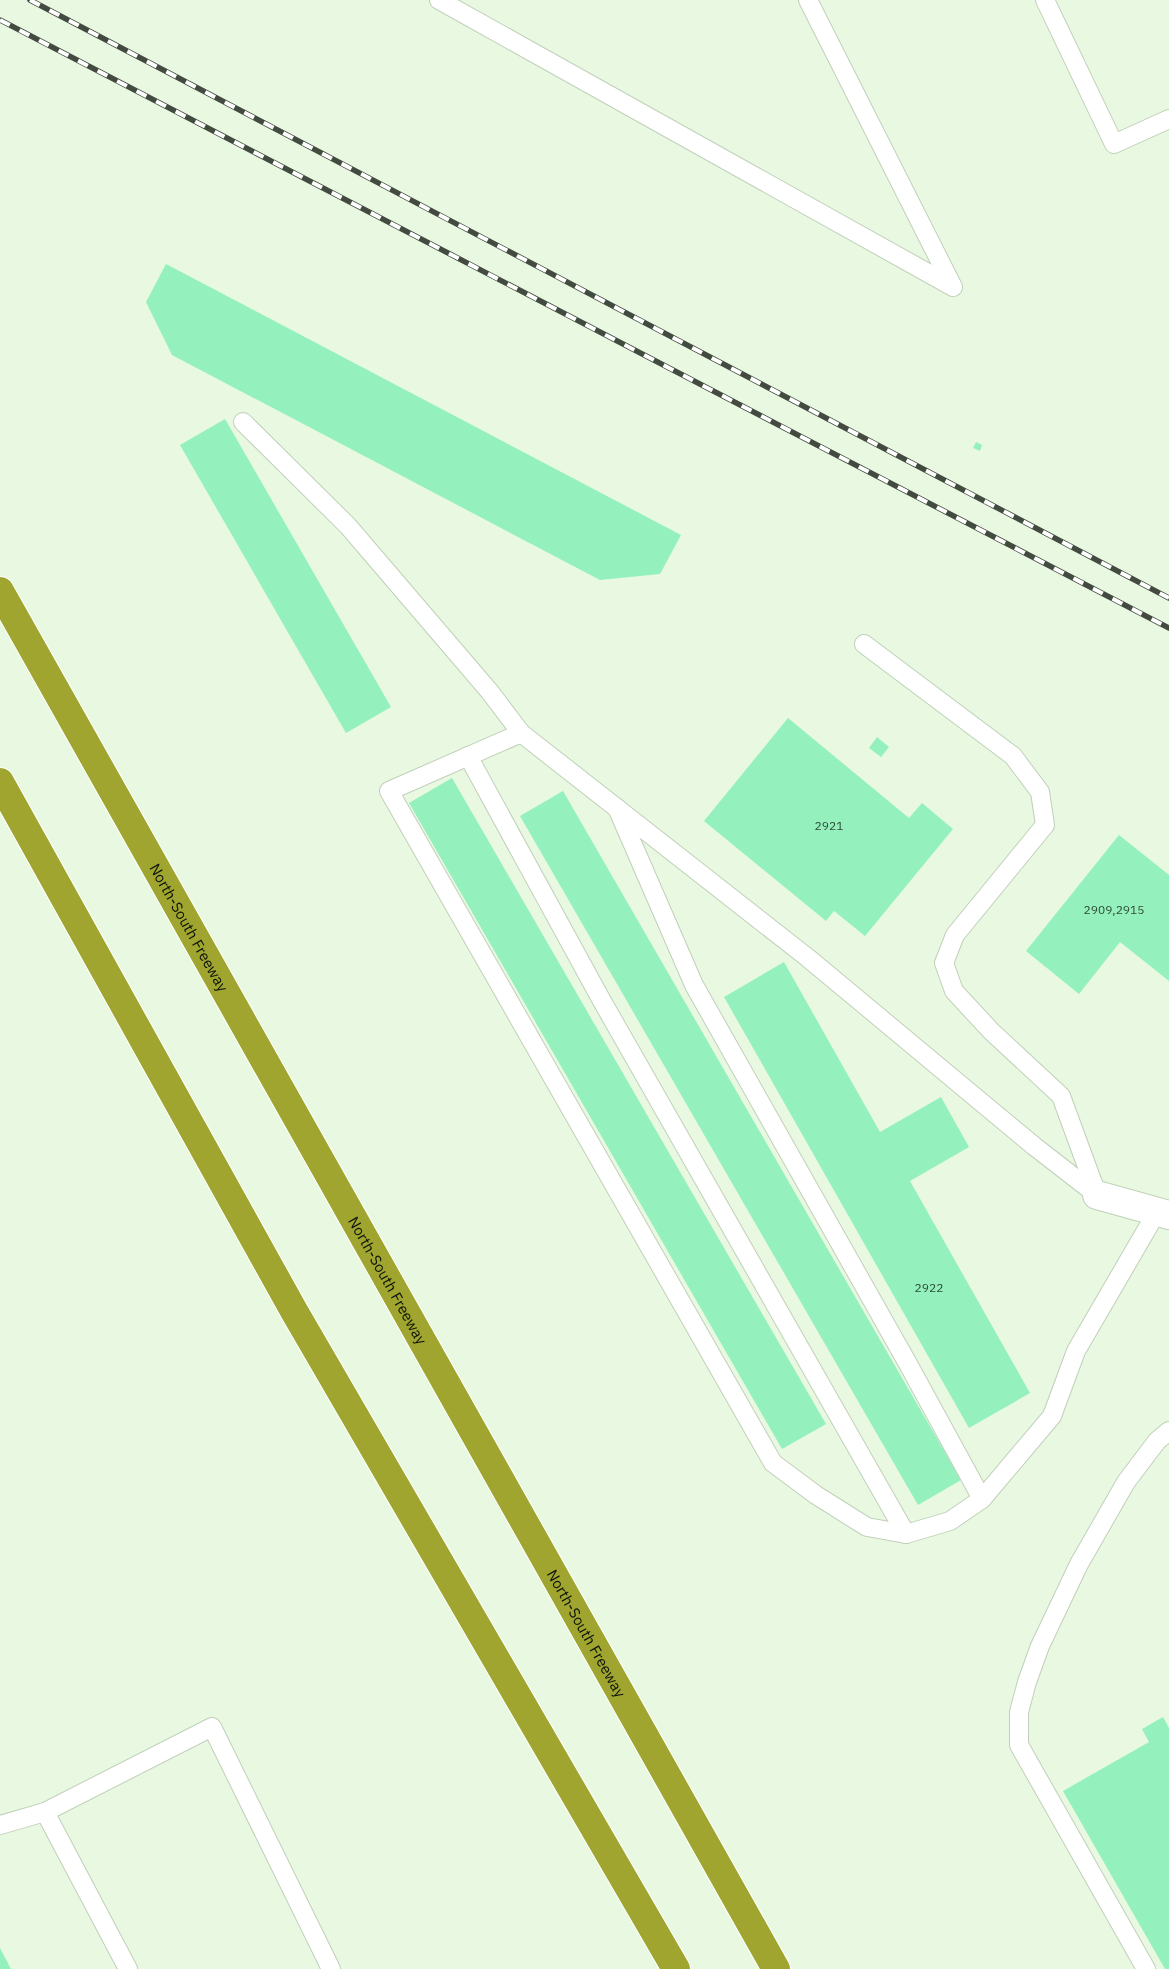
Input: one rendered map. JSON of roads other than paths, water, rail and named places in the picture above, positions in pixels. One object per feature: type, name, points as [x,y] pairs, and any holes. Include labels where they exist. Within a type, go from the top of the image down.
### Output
[{"type":"highway","name":"North-South Freeway","points":[[0,591],[776,1969]]},
{"type":"highway","points":[[0,782],[294,1311],[676,1969]]},
{"type":"street","points":[[1097,1195],[1163,1213]]},
{"type":"lane","points":[[439,0],[952,287],[808,0]]},
{"type":"lane","points":[[1045,0],[1114,144],[1169,119]]},
{"type":"lane","points":[[244,422],[348,526],[490,692],[521,733],[808,958],[1034,1146],[1097,1195]]},
{"type":"lane","points":[[864,644],[1013,756],[1040,792],[1045,825],[954,935],[944,963],[954,991],[991,1031],[1061,1096],[1097,1195]]},
{"type":"lane","points":[[521,733],[389,791],[773,1463],[816,1496],[867,1527],[906,1534],[950,1521],[982,1499],[1052,1416],[1076,1351],[1163,1213]]},
{"type":"lane","points":[[468,756],[602,1001],[906,1534]]},
{"type":"lane","points":[[616,807],[694,985],[982,1499]]},
{"type":"lane","points":[[1146,1969],[1020,1746],[1019,1712],[1040,1646],[1078,1564],[1126,1482],[1157,1441],[1169,1431]]},
{"type":"lane","points":[[0,1825],[45,1812],[212,1727],[331,1969]]},
{"type":"lane","points":[[45,1812],[128,1969]]},
{"type":"railway","points":[[30,0],[1169,598]]},
{"type":"railway","points":[[0,20],[1169,628]]}]
